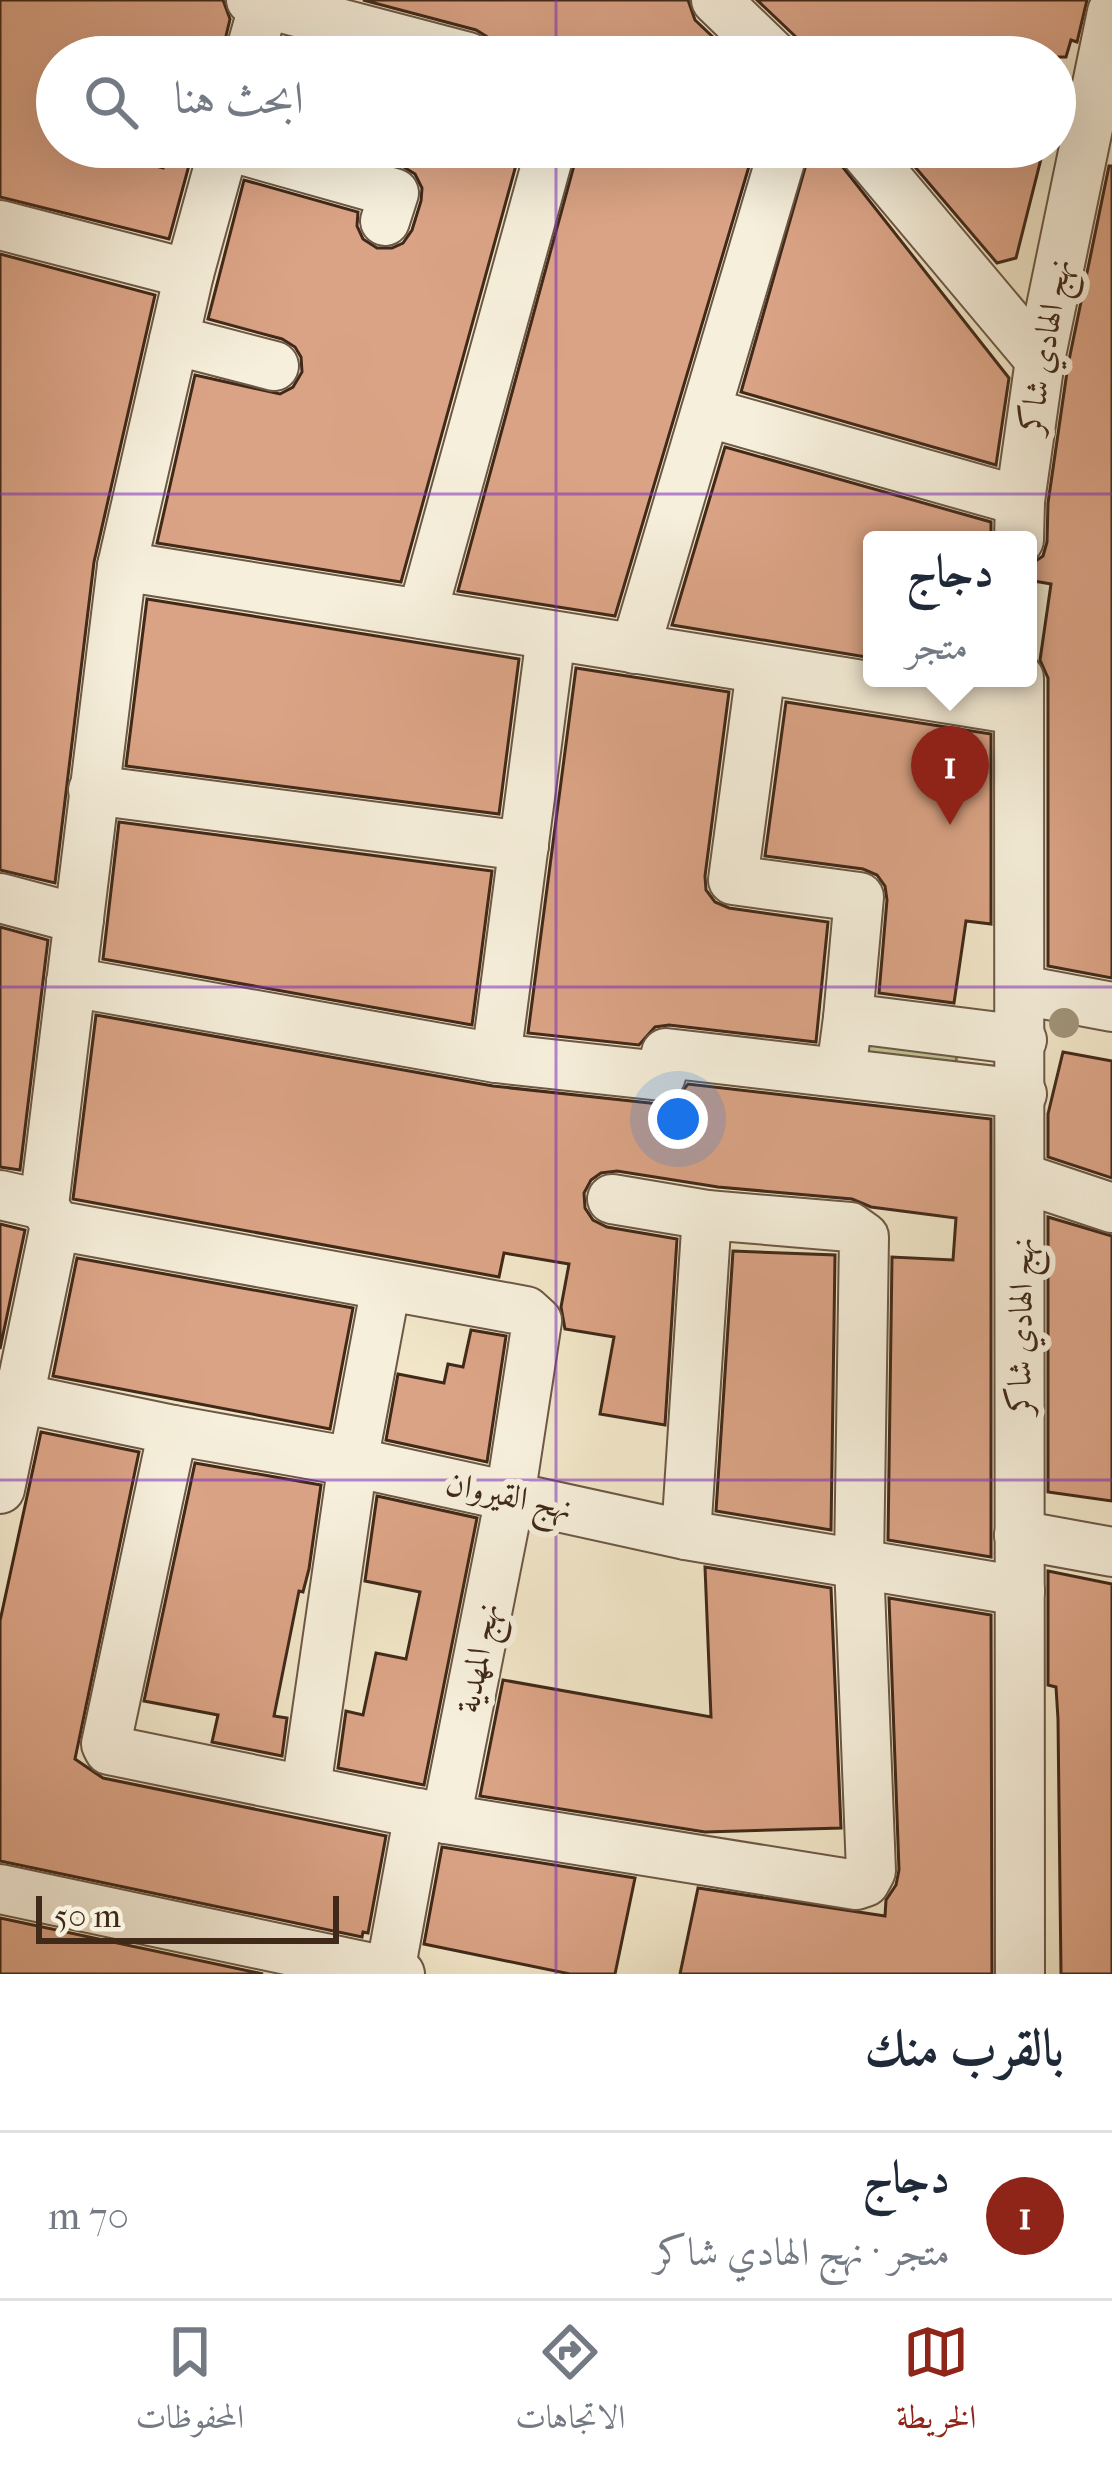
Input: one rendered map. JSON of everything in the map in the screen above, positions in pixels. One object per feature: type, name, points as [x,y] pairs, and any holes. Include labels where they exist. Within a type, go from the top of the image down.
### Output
[{"type":"street","points":[[716,0],[770,33]]},
{"type":"street","points":[[253,36],[260,1],[390,36]]},
{"type":"street","name":"نهج الهادي شاكر","points":[[1020,520],[1040,360],[1112,12]]},
{"type":"street","points":[[0,1489],[33,1208],[71,982],[122,566],[189,274],[222,168]]},
{"type":"street","points":[[304,168],[394,193],[385,221]]},
{"type":"street","points":[[422,614],[545,168]]},
{"type":"street","points":[[635,649],[778,168]]},
{"type":"street","points":[[879,168],[1040,360]]},
{"type":"street","points":[[0,225],[189,274]]},
{"type":"street","points":[[174,340],[274,366]]},
{"type":"street","points":[[706,412],[1020,520]]},
{"type":"street","points":[[122,566],[761,670],[863,679]]},
{"type":"street","points":[[496,1058],[550,636]]},
{"type":"street","points":[[761,670],[733,880],[859,897],[840,1072]]},
{"type":"street","points":[[944,687],[1019,694]]},
{"type":"street","name":"نهج الهادي شاكر","points":[[1019,694],[1020,1974]]},
{"type":"street","points":[[93,790],[524,846]]},
{"type":"street","points":[[0,898],[79,919]]},
{"type":"street","points":[[71,982],[496,1058],[661,1076],[666,1053],[1022,1094]]},
{"type":"street","points":[[1022,990],[1112,1006]]},
{"type":"street","points":[[848,1018],[1022,1040]]},
{"type":"street","points":[[1022,1178],[1112,1208]]},
{"type":"street","points":[[173,1430],[106,1746],[112,1752],[433,1816],[856,1885],[866,1882],[871,1871],[859,1563],[864,1237],[850,1227],[707,1215],[612,1199]]},
{"type":"street","points":[[33,1208],[386,1286],[352,1462],[305,1788]]},
{"type":"street","points":[[686,1535],[707,1215]]},
{"type":"street","name":"نهج المهدية","points":[[386,1286],[526,1311],[537,1321],[510,1496],[395,1973]]},
{"type":"street","name":"نهج القيروان","points":[[10,1395],[352,1462],[686,1535],[1020,1591]]},
{"type":"street","points":[[1018,1535],[1112,1552]]},
{"type":"street","points":[[0,1889],[395,1973]]},
{"type":"green space","points":[[854,1037],[957,1051],[955,1073],[852,1059]]},
{"type":"building","points":[[0,0],[223,0],[230,19],[226,36],[36,36],[36,168],[188,168],[169,239],[0,197]]},
{"type":"building","points":[[363,0],[688,0],[695,20],[712,36],[486,36]]},
{"type":"building","points":[[757,0],[1087,0],[1077,42],[1076,36],[795,36]]},
{"type":"building","points":[[1112,166],[1112,978],[1048,966],[1048,678],[1040,660],[1051,584],[1037,582],[1037,560],[1047,542],[1048,503],[1068,365]]},
{"type":"building","points":[[405,168],[515,168],[401,582],[157,543],[195,375],[280,394],[293,387],[302,372],[295,347],[282,339],[208,319],[244,180],[358,212],[363,239],[377,248],[392,248],[403,243],[412,230],[422,188],[415,174]]},
{"type":"building","points":[[573,168],[749,168],[615,616],[458,591]]},
{"type":"building","points":[[805,168],[844,168],[1009,378],[996,465],[741,392]]},
{"type":"building","points":[[916,168],[1039,168],[1016,258],[997,263]]},
{"type":"building","points":[[0,254],[155,295],[94,562],[55,883],[0,870]]},
{"type":"building","points":[[725,447],[991,522],[991,531],[863,531],[863,657],[672,625]]},
{"type":"building","points":[[147,599],[519,659],[499,814],[126,766]]},
{"type":"building","points":[[576,668],[729,692],[706,890],[715,902],[729,908],[828,922],[816,1042],[669,1025],[655,1027],[639,1045],[528,1033]]},
{"type":"building","points":[[786,702],[991,734],[991,924],[966,921],[954,1003],[879,993],[887,900],[877,875],[765,856]]},
{"type":"building","points":[[119,822],[492,871],[472,1025],[103,959]]},
{"type":"building","points":[[0,927],[48,940],[20,1170],[0,1167]]},
{"type":"building","points":[[96,1015],[493,1086],[659,1104],[673,1102],[688,1084],[991,1119],[991,1557],[888,1540],[892,1257],[953,1260],[956,1218],[871,1207],[852,1199],[718,1187],[617,1171],[601,1173],[584,1193],[585,1208],[593,1220],[607,1227],[677,1239],[665,1425],[600,1414],[614,1337],[565,1329],[561,1307],[569,1264],[504,1253],[499,1277],[73,1199]]},
{"type":"building","points":[[1063,1052],[1112,1061],[1112,1178],[1048,1157],[1048,1114]]},
{"type":"building","points":[[1048,1217],[1112,1236],[1112,1501],[1048,1492]]},
{"type":"building","points":[[0,1224],[25,1230],[0,1349]]},
{"type":"building","points":[[733,1251],[835,1255],[831,1530],[716,1511]]},
{"type":"building","points":[[77,1258],[353,1308],[330,1429],[53,1376]]},
{"type":"building","points":[[471,1330],[506,1336],[487,1462],[386,1440],[398,1374],[444,1383],[448,1364],[463,1367]]},
{"type":"building","points":[[41,1432],[139,1452],[75,1759],[103,1778],[386,1836],[368,1933],[363,1932],[362,1937],[0,1861],[0,1621]]},
{"type":"building","points":[[195,1463],[321,1485],[309,1569],[303,1592],[299,1591],[274,1716],[287,1718],[282,1756],[212,1742],[218,1715],[144,1701]]},
{"type":"building","points":[[377,1496],[477,1518],[424,1785],[338,1768],[346,1711],[363,1715],[376,1653],[406,1659],[420,1592],[365,1581]]},
{"type":"building","points":[[705,1567],[831,1588],[841,1828],[705,1832],[480,1796],[503,1680],[711,1717]]},
{"type":"building","points":[[1048,1571],[1112,1584],[1112,1974],[1061,1974],[1058,1719],[1056,1687],[1048,1685]]},
{"type":"building","points":[[889,1598],[991,1615],[992,1974],[680,1974],[698,1888],[885,1916],[886,1900],[899,1870]]},
{"type":"building","points":[[442,1847],[635,1878],[615,1974],[570,1974],[424,1944]]},
{"type":"building","points":[[0,1918],[263,1974],[0,1974]]},
{"type":"place","name":"دجاج","points":[[950,825]]}]
